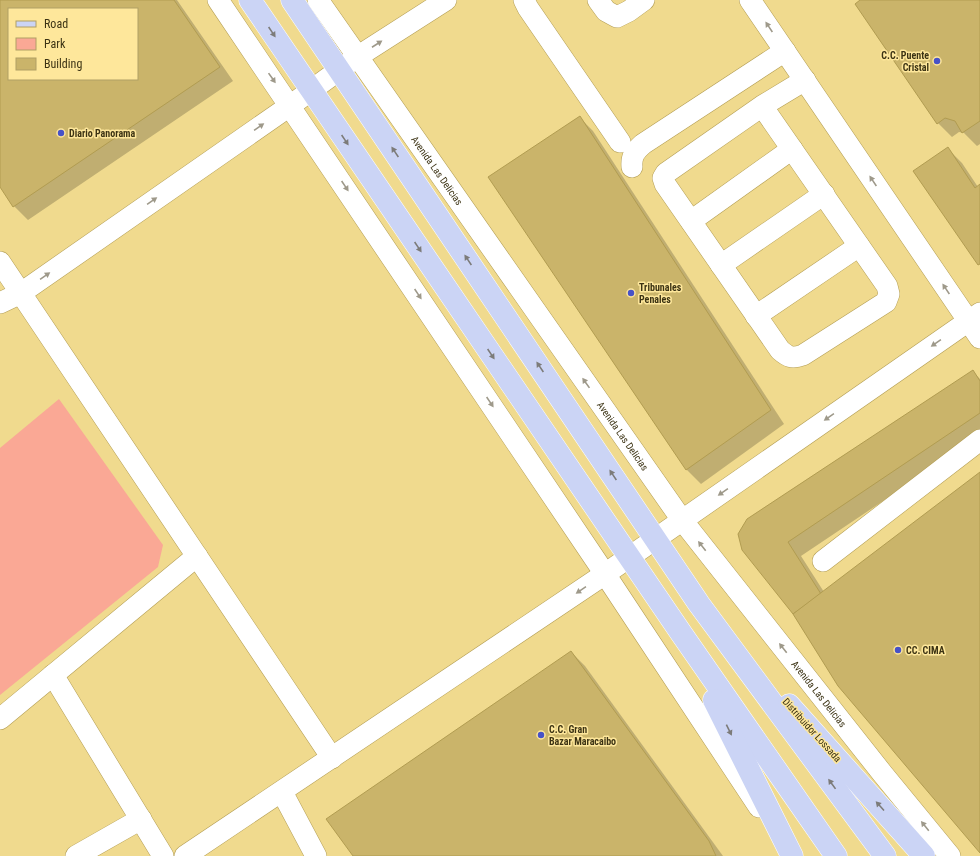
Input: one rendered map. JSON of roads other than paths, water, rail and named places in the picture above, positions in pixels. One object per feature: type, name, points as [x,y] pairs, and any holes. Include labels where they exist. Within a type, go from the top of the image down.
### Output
[{"type":"main road","points":[[250,0],[681,633],[836,856]]},
{"type":"main road","name":"Avenida Las Delicias","points":[[292,0],[348,63],[699,604],[886,856]]},
{"type":"main road","name":"Distribuidor Lossada","points":[[699,604],[924,856]]},
{"type":"main road","points":[[681,633],[791,856]]},
{"type":"street","points":[[218,0],[291,105],[606,574],[791,856]]},
{"type":"street","name":"Avenida Las Delicias","points":[[318,0],[348,63],[682,520],[882,773],[950,856]]},
{"type":"street","points":[[0,303],[21,293],[291,105],[348,63],[446,0]]},
{"type":"street","points":[[524,0],[620,142]]},
{"type":"street","points":[[598,0],[606,11],[617,17],[629,11],[644,0]]},
{"type":"street","points":[[750,0],[804,80],[974,317],[980,338]]},
{"type":"street","points":[[632,167],[631,159],[636,150],[643,144],[785,51]]},
{"type":"street","points":[[762,106],[887,286],[889,294],[886,302],[803,355],[794,358],[786,356],[780,350],[665,184],[663,178],[666,173],[762,106],[804,80]]},
{"type":"street","points":[[691,222],[792,149]]},
{"type":"street","points":[[721,265],[824,194]]},
{"type":"street","points":[[756,316],[859,246]]},
{"type":"street","points":[[0,262],[332,758]]},
{"type":"street","points":[[185,856],[606,574],[974,317]]},
{"type":"street","points":[[823,561],[980,440]]},
{"type":"street","points":[[0,719],[197,556]]},
{"type":"street","points":[[53,675],[163,856]]},
{"type":"street","points":[[282,792],[316,856]]},
{"type":"street","points":[[76,856],[141,820]]},
{"type":"place","name":"C.C. Puente Cristal","points":[[937,61]]},
{"type":"place","name":"Diario Panorama","points":[[61,133]]},
{"type":"place","name":"Tribunales Penales","points":[[631,293]]},
{"type":"place","name":"CC. CIMA","points":[[898,650]]},
{"type":"place","name":"C.C. Gran Bazar Maracaibo","points":[[541,735]]}]
